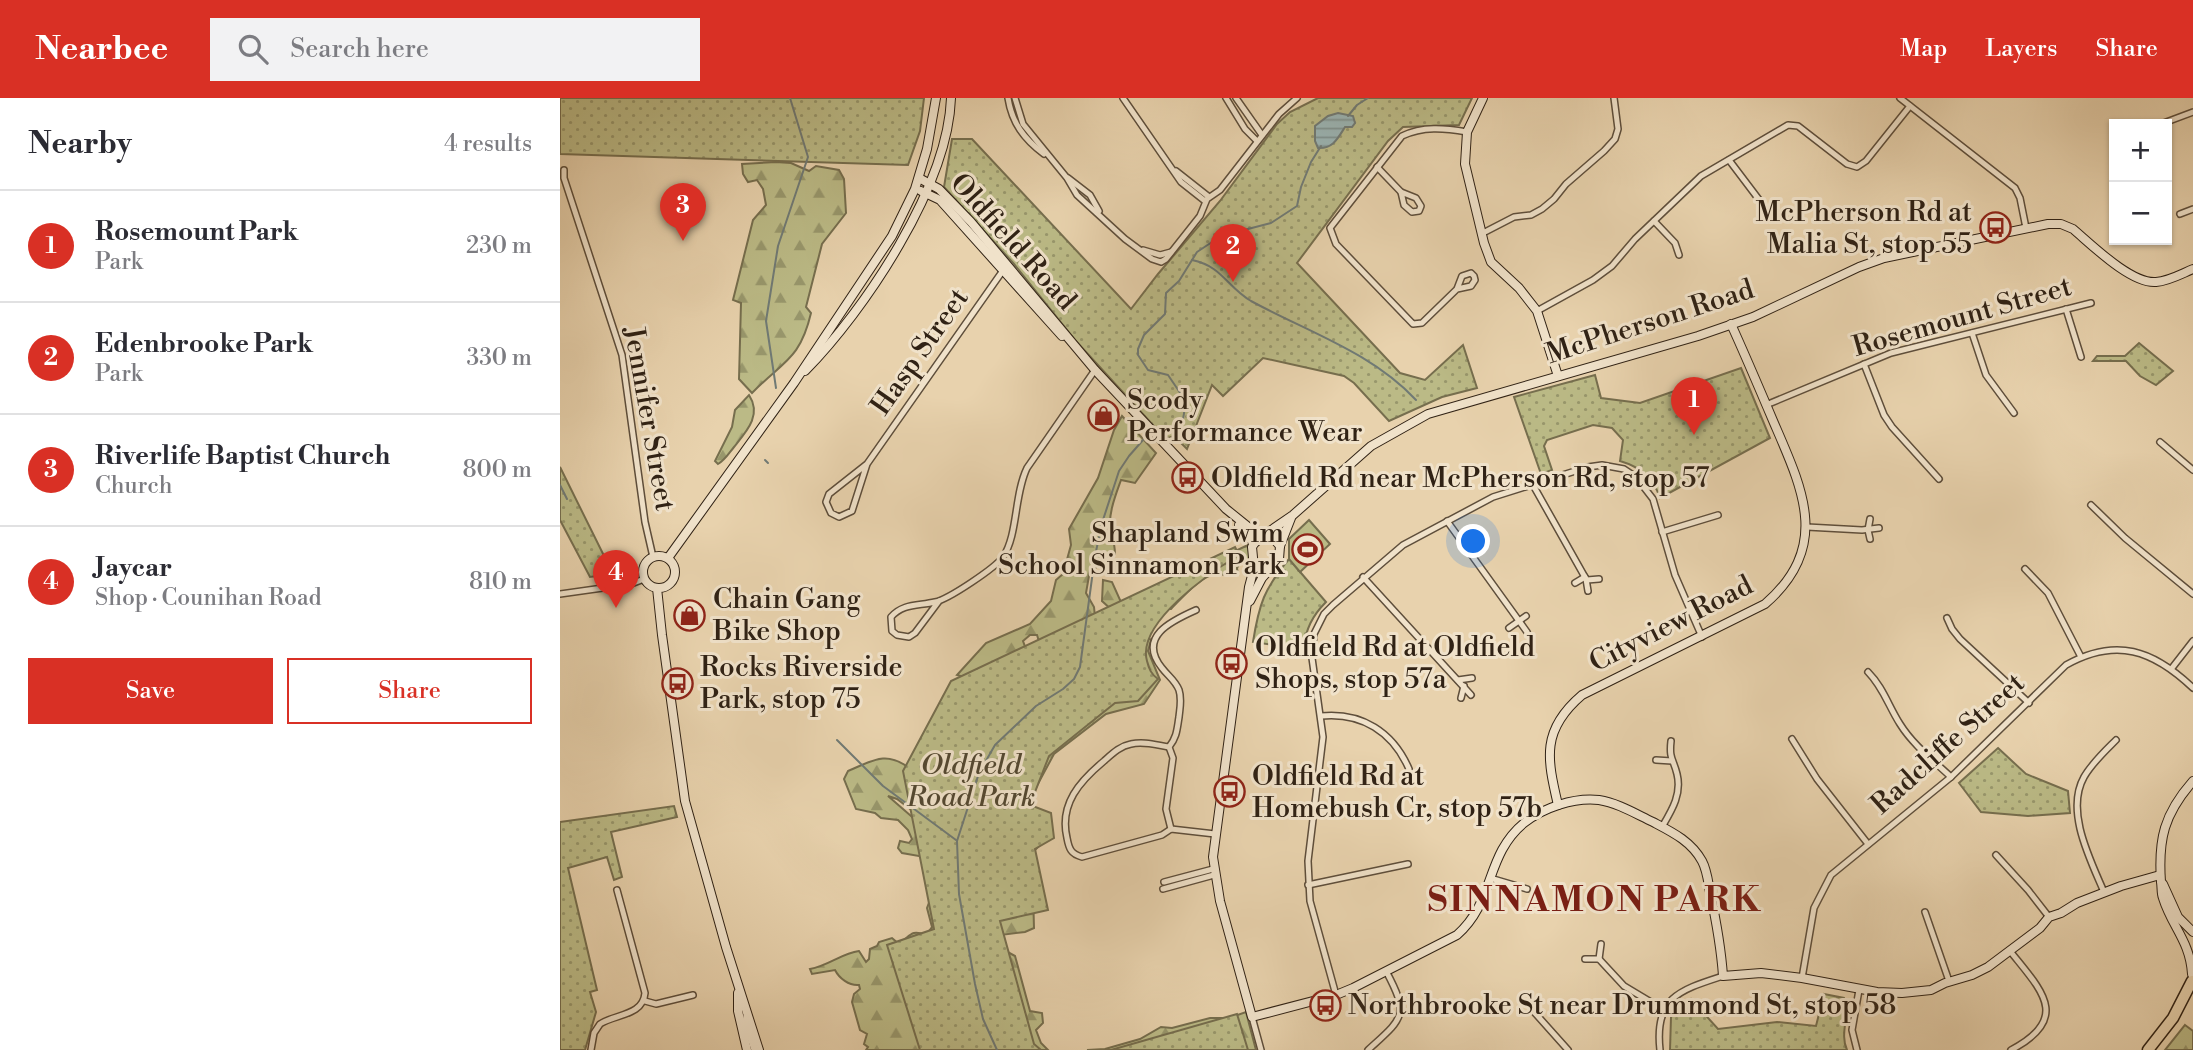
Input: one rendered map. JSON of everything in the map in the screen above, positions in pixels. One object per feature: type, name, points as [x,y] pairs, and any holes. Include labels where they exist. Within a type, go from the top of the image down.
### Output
[{"type":"highway","points":[[2148,1050],[2173,1018],[2192,979]]},
{"type":"street","points":[[668,558],[794,383],[892,236],[919,178],[936,98]]},
{"type":"street","points":[[794,383],[815,362],[902,242],[930,182],[943,143],[951,98]]},
{"type":"street","points":[[1007,98],[1018,129],[1049,158]]},
{"type":"street","points":[[1015,98],[1020,119],[1079,196],[1119,234],[1159,262],[1165,260],[1202,212],[1207,199],[1220,190],[1284,107],[1297,98]]},
{"type":"street","points":[[1123,98],[1184,185],[1207,199]]},
{"type":"street","points":[[1226,98],[1245,129],[1257,141]]},
{"type":"street","points":[[1236,98],[1262,135]]},
{"type":"street","points":[[1483,98],[1467,132],[1466,173],[1491,262],[1519,288],[1537,311],[1558,376]]},
{"type":"street","points":[[1483,233],[1514,217],[1531,215],[1542,209],[1604,151],[1615,139],[1618,129],[1614,98]]},
{"type":"street","points":[[1900,98],[2015,188],[2020,198],[2026,228]]},
{"type":"street","points":[[1537,311],[1612,266],[1701,176],[1791,124],[1798,126],[1848,165],[1862,166],[1910,106]]},
{"type":"street","points":[[2172,120],[2193,112]]},
{"type":"street","points":[[1457,289],[1422,323],[1413,324],[1336,244],[1330,228],[1395,143],[1407,134],[1435,128],[1467,132]]},
{"type":"street","points":[[1728,160],[1760,201],[1767,217]]},
{"type":"street","points":[[1377,167],[1401,192]]},
{"type":"street","name":"Jennifer Street","points":[[564,170],[564,178],[622,355],[645,523],[653,557]]},
{"type":"street","name":"Oldfield Road","points":[[919,178],[930,182],[971,222],[1055,330],[1069,341],[1226,509],[1260,539]]},
{"type":"street","name":"Oldfield Road","points":[[915,189],[940,200],[1005,268]]},
{"type":"street","points":[[2180,214],[2193,209]]},
{"type":"street","points":[[1654,221],[1675,243],[1679,255]]},
{"type":"street","name":"McPherson Road","points":[[1260,539],[1293,515],[1371,446],[1405,425],[1452,405],[1698,336],[1753,317],[1884,258],[2026,228],[2062,224],[2073,229],[2133,276],[2146,282],[2168,280],[2193,269]]},
{"type":"street","name":"Hasp Street","points":[[867,464],[852,511],[839,517],[831,513],[826,502],[829,494],[867,464],[1005,268]]},
{"type":"street","name":"Rosemount Street","points":[[1766,405],[1891,353],[2091,303]]},
{"type":"street","points":[[2066,309],[2081,357]]},
{"type":"street","name":"Cityview Road","points":[[1558,805],[1548,756],[1558,721],[1569,706],[1582,695],[1765,604],[1779,592],[1798,564],[1807,527],[1807,514],[1799,483],[1731,324]]},
{"type":"street","points":[[1972,333],[1986,375],[2014,413]]},
{"type":"street","points":[[1864,364],[1888,421],[1939,479]]},
{"type":"street","points":[[939,601],[908,606],[896,611],[891,617],[892,631],[897,635],[909,637],[915,633],[939,601],[985,573],[1003,556],[1009,543],[1017,495],[1027,468],[1095,370]]},
{"type":"street","points":[[2160,442],[2193,470]]},
{"type":"street","points":[[1336,995],[1308,885],[1308,862],[1323,752],[1321,716],[1312,658],[1314,634],[1324,614],[1363,577],[1403,545],[1447,521],[1493,497],[1602,465],[1624,469],[1636,477],[1653,499],[1675,575],[1702,637]]},
{"type":"street","points":[[1533,485],[1586,579],[1588,591]]},
{"type":"street","points":[[2091,505],[2125,538],[2193,593]]},
{"type":"street","points":[[1248,605],[1262,578],[1279,559],[1280,546],[1293,515]]},
{"type":"street","points":[[1662,532],[1718,515]]},
{"type":"street","points":[[1870,519],[1870,540]]},
{"type":"street","points":[[1447,521],[1527,632]]},
{"type":"street","points":[[1807,527],[1868,530],[1879,528]]},
{"type":"street","points":[[1261,1050],[1213,872],[1215,834],[1248,605],[1248,587],[1254,561],[1251,552],[1260,539],[1274,540],[1280,546]]},
{"type":"street","points":[[653,557],[668,558],[674,567],[675,577],[668,586],[657,589],[649,585],[644,579],[643,567],[653,557]]},
{"type":"street","points":[[1254,561],[1263,567],[1273,565]]},
{"type":"street","points":[[2025,569],[2048,593],[2081,657]]},
{"type":"street","points":[[1363,577],[1471,695]]},
{"type":"street","points":[[560,594],[631,584],[644,579]]},
{"type":"street","points":[[1575,583],[1586,579],[1599,579]]},
{"type":"street","points":[[657,589],[685,801],[759,1050]]},
{"type":"street","points":[[1169,747],[1176,738],[1181,699],[1173,679],[1162,669],[1156,658],[1154,642],[1165,625],[1196,610]]},
{"type":"street","points":[[1509,628],[1526,616]]},
{"type":"street","points":[[1947,618],[1960,639],[2029,703]]},
{"type":"street","points":[[2172,668],[2193,641]]},
{"type":"street","name":"Radcliffe Street","points":[[1802,978],[1814,908],[1820,893],[1839,867],[1951,778],[2066,666],[2081,657],[2130,649],[2148,654],[2172,668],[2193,688]]},
{"type":"street","points":[[1868,672],[1878,682],[1909,737],[1951,778]]},
{"type":"street","points":[[1458,680],[1472,678]]},
{"type":"street","points":[[1461,698],[1464,686]]},
{"type":"street","points":[[1321,716],[1338,715],[1362,719],[1379,729],[1393,741],[1409,769]]},
{"type":"street","points":[[1792,739],[1817,779],[1868,844]]},
{"type":"street","points":[[2104,892],[2080,827],[2077,807],[2083,778],[2116,740]]},
{"type":"street","points":[[1662,827],[1678,792],[1677,774],[1670,757],[1671,741]]},
{"type":"street","points":[[1169,747],[1143,743],[1121,747],[1087,775],[1070,800],[1066,833],[1070,850],[1082,857],[1162,835],[1171,828],[1215,834]]},
{"type":"street","points":[[1169,747],[1173,758],[1166,809],[1171,828]]},
{"type":"street","points":[[1656,760],[1672,761]]},
{"type":"street","points":[[2192,979],[2190,954],[2164,901],[2159,855],[2165,827],[2175,803],[2193,781]]},
{"type":"street","points":[[1252,1017],[1336,995],[1442,943],[1469,924],[1479,910],[1501,850],[1511,835],[1537,814],[1558,805],[1599,800],[1622,807],[1662,827],[1688,843],[1704,864],[1722,948],[1723,976]]},
{"type":"street","points":[[1996,855],[2049,917]]},
{"type":"street","points":[[1308,885],[1408,863]]},
{"type":"street","points":[[1164,882],[1213,872]]},
{"type":"street","points":[[1163,889],[1213,872]]},
{"type":"street","points":[[1490,878],[1527,889]]},
{"type":"street","points":[[1660,1050],[1658,1036],[1664,1010],[1681,991],[1723,976],[1761,974],[1802,978],[1859,990],[1916,992],[1936,988],[1949,981],[1972,975],[2040,929],[2049,917],[2104,892],[2161,878]]},
{"type":"street","points":[[2161,878],[2178,917],[2193,932]]},
{"type":"street","points":[[591,1050],[594,1033],[600,1024],[634,1011],[645,1001],[617,890]]},
{"type":"street","points":[[1925,912],[1949,981]]},
{"type":"street","points":[[1599,959],[1601,944]]},
{"type":"street","points":[[2010,951],[2042,992],[2046,1005],[2045,1017],[2039,1031],[2011,1050]]},
{"type":"street","points":[[1584,959],[1599,959],[1624,986],[1664,1010]]},
{"type":"street","points":[[1368,1050],[1399,1020],[1402,1010],[1400,999],[1386,971]]},
{"type":"street","points":[[738,984],[738,1011],[747,1050]]},
{"type":"street","points":[[1857,1050],[1852,1030],[1859,990]]},
{"type":"street","points":[[645,1001],[656,1004],[694,995]]},
{"type":"street","points":[[746,1009],[745,1023],[754,1050]]},
{"type":"street","points":[[1535,1013],[1568,1050]]},
{"type":"green space","points":[[560,98],[924,98],[920,131],[908,165],[560,154]]},
{"type":"green space","points":[[1318,98],[1472,98],[1459,125],[1403,127],[1388,141],[1297,263],[1400,373],[1425,380],[1463,345],[1477,388],[1442,397],[1389,421],[1354,383],[1344,376],[1263,358],[1223,396],[1212,385],[1187,449],[1174,436],[1163,436],[1075,340],[1014,264],[944,187],[952,139],[972,139],[1131,309],[1220,201],[1277,124],[1290,112]]},
{"type":"green space","points":[[791,163],[809,171],[816,166],[839,170],[844,179],[846,213],[822,244],[806,307],[811,313],[802,341],[789,359],[752,393],[739,379],[741,303],[733,300],[753,220],[766,205],[763,189],[757,180],[748,182],[743,174],[742,164]]},
{"type":"green space","points":[[2139,343],[2173,371],[2156,385],[2140,376],[2126,361],[2093,361],[2097,356],[2125,356]]},
{"type":"green space","points":[[1741,368],[1770,438],[1660,498],[1654,484],[1645,474],[1620,461],[1623,440],[1612,428],[1593,425],[1547,440],[1544,446],[1552,470],[1541,474],[1514,397],[1595,375],[1601,398],[1640,403]]},
{"type":"green space","points":[[749,395],[754,409],[751,422],[744,435],[718,464],[715,461],[732,427],[735,410]]},
{"type":"green space","name":"Oldfield Road Park","points":[[1122,416],[1156,453],[1135,483],[1121,480],[1110,519],[1115,554],[1104,564],[1090,570],[1086,593],[1094,607],[1096,627],[1041,648],[1037,635],[1030,635],[1023,641],[1030,660],[1143,634],[1151,640],[1148,651],[1160,680],[1144,704],[1106,714],[1054,754],[1026,806],[1049,836],[1032,853],[1034,928],[1025,932],[1000,935],[1004,950],[1015,956],[1030,1011],[1042,1013],[1043,1023],[1036,1030],[1041,1043],[1048,1050],[1010,1050],[922,818],[897,799],[888,796],[926,829],[960,1050],[866,1050],[868,1047],[864,1044],[867,1034],[860,1030],[852,1002],[854,994],[860,989],[859,985],[845,981],[835,970],[812,974],[810,969],[859,951],[866,962],[870,949],[879,942],[892,938],[899,944],[914,933],[926,935],[932,927],[927,908],[930,900],[925,857],[902,853],[898,848],[900,841],[909,843],[912,839],[908,830],[898,820],[881,818],[875,813],[856,809],[844,779],[848,771],[879,759],[893,759],[909,768],[968,678],[957,675],[986,643],[1030,624],[1051,601],[1056,580],[1063,574],[1071,545],[1069,529],[1098,478],[1114,430]]},
{"type":"green space","points":[[560,467],[613,574],[590,577],[560,520]]},
{"type":"green space","name":"Shapland Swim School Sinnamon Park","points":[[1309,520],[1330,544],[1300,572],[1289,559],[1289,539]]},
{"type":"green space","points":[[1248,545],[1252,560],[1240,563],[1237,568],[1238,575],[1210,576],[1192,588],[1171,609],[1160,609],[1164,585]]},
{"type":"green space","name":"Oldfield Road Park","points":[[1235,547],[1239,555],[1211,573],[1178,600],[1153,631],[1147,646],[1147,661],[1158,679],[1138,701],[1115,703],[1049,756],[1030,805],[1051,813],[1054,838],[1035,849],[1048,910],[1000,921],[1034,1044],[1041,1050],[920,1050],[887,945],[934,929],[903,771],[951,681]]},
{"type":"green space","points":[[1289,559],[1326,602],[1310,623],[1303,649],[1253,642],[1264,598]]},
{"type":"green space","points":[[1103,580],[1112,582],[1125,611],[1113,611],[1102,601]]},
{"type":"green space","points":[[1998,748],[2026,774],[2068,791],[2070,813],[2028,816],[1981,812],[1959,783]]},
{"type":"green space","points":[[674,806],[677,817],[611,832],[622,877],[614,880],[607,857],[568,868],[597,990],[590,992],[596,1012],[585,1050],[560,1050],[560,822]]},
{"type":"green space","points":[[1824,994],[1844,998],[1844,1037],[1847,1050],[1670,1050],[1671,1017],[1691,999],[1718,1029],[1777,1022],[1816,1026]]},
{"type":"green space","points":[[1246,1012],[1256,1050],[1087,1050],[1105,1049],[1140,1039],[1161,1027],[1172,1028],[1210,1018],[1229,1018]]},
{"type":"green space","points":[[1237,1014],[1248,1050],[1111,1050]]},
{"type":"green space","points":[[2185,1025],[2193,1031],[2193,1050],[2165,1050]]},
{"type":"water","points":[[1338,113],[1353,116],[1355,123],[1352,127],[1345,127],[1331,145],[1318,148],[1315,126],[1328,116]]},
{"type":"waterway","points":[[776,388],[766,321],[778,246],[808,157],[790,98]]},
{"type":"waterway","points":[[1348,116],[1357,105],[1368,98]]},
{"type":"waterway","points":[[1159,430],[1180,423],[1184,416],[1185,400],[1168,375],[1148,370],[1138,355],[1138,349],[1144,335],[1165,314],[1166,293],[1179,281],[1197,252],[1221,236],[1271,223],[1297,206],[1301,187],[1321,146]]},
{"type":"waterway","points":[[1192,260],[1218,272],[1251,301],[1359,356],[1398,383],[1416,400]]},
{"type":"waterway","points":[[997,1050],[983,1019],[975,984],[959,894],[957,841],[979,773],[995,745],[1036,706],[1074,679],[1080,667],[1102,523],[1119,471],[1143,440]]},
{"type":"waterway","points":[[765,460],[768,463]]},
{"type":"waterway","points":[[560,485],[567,499]]},
{"type":"waterway","points":[[837,740],[883,786],[956,840]]},
{"type":"place","name":"McPherson Rd at Malia St, stop 55","points":[[1995,228]]},
{"type":"place","name":"Riverlife Baptist Church","points":[[683,241]]},
{"type":"place","name":"Edenbrooke Park","points":[[1233,282]]},
{"type":"place","name":"Scody Performance Wear","points":[[1104,416]]},
{"type":"place","name":"Rosemount Park","points":[[1694,435]]},
{"type":"place","name":"Oldfield Rd near McPherson Rd, stop 57","points":[[1188,478]]},
{"type":"place","name":"Shapland Swim School Sinnamon Park","points":[[1307,549]]},
{"type":"place","name":"Jaycar","points":[[616,608]]},
{"type":"place","name":"Chain Gang Bike Shop","points":[[690,615]]},
{"type":"place","name":"Oldfield Rd at Oldfield Shops, stop 57a","points":[[1232,663]]},
{"type":"place","name":"Rocks Riverside Park, stop 75","points":[[677,683]]},
{"type":"place","name":"Oldfield Rd at Homebush Cr, stop 57b","points":[[1229,792]]},
{"type":"place","name":"Northbrooke St near Drummond St, stop 58","points":[[1325,1005]]},
{"type":"district","name":"SINNAMON PARK","points":[[1595,900]]}]
